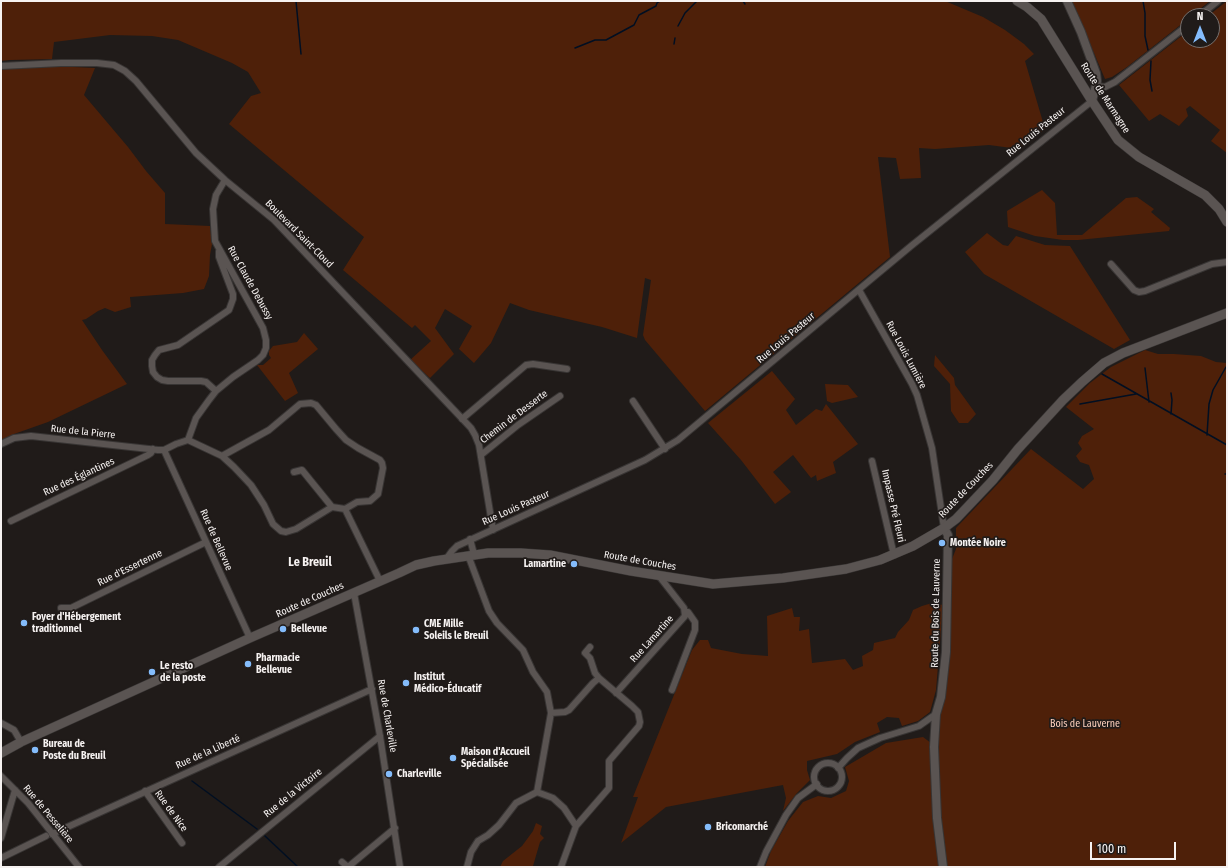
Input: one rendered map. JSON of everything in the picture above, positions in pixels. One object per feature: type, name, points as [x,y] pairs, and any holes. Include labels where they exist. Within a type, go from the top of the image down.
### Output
[{"type":"main road","name":"Route de Marmagne","points":[[1016,1],[1027,7],[1041,20],[1118,140],[1127,149],[1139,157],[1205,195],[1223,208],[1227,222]]},
{"type":"main road","name":"Route de Couches","points":[[1,753],[21,742],[250,638],[380,581],[416,566],[447,558],[502,552],[550,555],[703,583],[783,578],[846,569],[862,566],[894,555],[944,528],[956,519],[1063,400],[1104,363],[1123,353],[1227,313]]},
{"type":"street","points":[[1067,1],[1081,32],[1096,73],[1097,81],[1092,101]]},
{"type":"street","points":[[1209,8],[1218,1]]},
{"type":"street","points":[[1096,86],[1105,87],[1115,82],[1180,31]]},
{"type":"street","name":"Boulevard Saint-Cloud","points":[[1,66],[97,63],[114,65],[125,71],[136,81],[196,153],[225,180],[274,220],[476,435],[481,455],[493,530]]},
{"type":"street","name":"Rue Louis Pasteur","points":[[447,558],[457,546],[470,539],[493,530],[645,460],[665,449],[690,431],[911,246],[1092,101]]},
{"type":"street","name":"Rue Claude Debussy","points":[[188,440],[196,418],[216,391],[258,360],[263,355],[266,348],[263,328],[215,241],[213,209],[216,195],[225,180]]},
{"type":"street","points":[[216,391],[206,382],[162,380],[153,372],[152,360],[159,350],[178,345],[229,310],[232,306],[232,294],[219,257],[220,250]]},
{"type":"street","points":[[1112,264],[1134,290],[1139,292],[1145,291],[1212,264],[1227,262]]},
{"type":"street","name":"Rue Louis Lumière","points":[[859,290],[917,395],[932,448],[944,528]]},
{"type":"street","points":[[462,419],[526,365],[533,364],[567,369]]},
{"type":"street","name":"Chemin de Desserte","points":[[481,455],[518,425],[560,396]]},
{"type":"street","points":[[633,401],[665,449]]},
{"type":"street","points":[[164,450],[188,440],[222,456],[252,485],[273,524],[280,531],[286,532],[296,529],[332,507],[345,509],[357,502],[370,501],[378,494],[383,468],[380,460],[346,440],[316,405],[311,403],[300,404],[269,430],[222,456]]},
{"type":"street","name":"Rue de la Pierre","points":[[1,444],[14,438],[31,436],[164,450]]},
{"type":"street","name":"Rue des Églantines","points":[[11,521],[148,455],[153,449]]},
{"type":"street","name":"Rue de Bellevue","points":[[164,450],[250,638]]},
{"type":"street","name":"Impasse Pré Fleuri","points":[[872,461],[894,555]]},
{"type":"street","points":[[294,472],[302,470],[332,507]]},
{"type":"street","points":[[345,509],[380,581]]},
{"type":"street","name":"Route du Bois de Lauverne","points":[[943,867],[937,818],[934,747],[936,714],[941,697],[946,652],[948,535],[944,528]]},
{"type":"street","points":[[470,539],[471,555],[489,612],[497,623],[523,650],[533,672],[547,692],[551,713],[537,792]]},
{"type":"street","name":"Rue d'Essertenne","points":[[62,608],[71,608],[206,542]]},
{"type":"street","points":[[457,556],[463,543]]},
{"type":"street","name":"Rue Lamartine","points":[[616,693],[683,619],[685,612],[681,603],[660,576]]},
{"type":"street","name":"Rue de Charleville","points":[[354,593],[380,736],[400,867]]},
{"type":"street","points":[[672,690],[695,630],[695,622],[688,612],[685,612]]},
{"type":"street","points":[[561,867],[576,826],[609,788],[609,761],[639,726],[640,722],[638,712],[595,673],[590,658],[585,652],[590,647]]},
{"type":"street","points":[[551,713],[565,712],[569,710],[599,678]]},
{"type":"street","name":"Rue de la Liberté","points":[[1,858],[145,791],[372,689]]},
{"type":"street","points":[[838,768],[858,748],[880,738],[919,726],[936,714]]},
{"type":"street","points":[[1,723],[14,730],[21,742]]},
{"type":"street","name":"Rue de la Victoire","points":[[219,867],[380,736]]},
{"type":"street","points":[[828,763],[838,768],[842,777],[841,782],[835,788],[825,790],[817,784],[814,776],[820,765],[828,763]]},
{"type":"street","name":"Rue de Pesselière","points":[[1,776],[31,807],[49,835],[79,867]]},
{"type":"street","points":[[760,867],[766,852],[786,815],[798,798],[817,784]]},
{"type":"street","points":[[1,838],[15,790]]},
{"type":"street","name":"Rue de Nice","points":[[145,791],[182,843]]},
{"type":"street","points":[[468,867],[471,852],[478,841],[488,835],[499,825],[516,803],[537,792],[553,798],[564,808],[576,826]]},
{"type":"street","points":[[342,862],[348,866],[395,828]]},
{"type":"green space","points":[[1,1],[945,1],[983,17],[1005,30],[1024,44],[1034,54],[1025,61],[1045,129],[1019,149],[989,145],[935,149],[919,148],[921,178],[900,179],[896,158],[878,157],[890,257],[705,411],[645,340],[643,335],[651,280],[645,278],[637,338],[602,327],[529,310],[510,303],[491,343],[474,363],[459,349],[472,326],[445,309],[435,328],[454,354],[430,378],[410,360],[431,341],[415,325],[412,328],[343,270],[364,237],[229,124],[251,96],[261,93],[248,72],[232,63],[178,40],[152,36],[110,35],[54,42],[52,59],[1,61]]},
{"type":"green space","points":[[1072,1],[1210,1],[1201,8],[1180,8],[1180,25],[1127,67],[1112,77],[1105,79]]},
{"type":"green space","points":[[1227,1],[1227,153],[1211,141],[1220,130],[1190,106],[1186,109],[1188,116],[1179,126],[1160,114],[1149,121],[1119,85],[1180,37],[1180,48],[1220,48],[1220,8],[1218,8]]},
{"type":"green space","points":[[52,66],[95,68],[84,95],[165,193],[165,224],[210,226],[212,244],[209,276],[204,289],[183,293],[130,297],[131,307],[115,312],[105,308],[82,320],[127,384],[48,422],[14,434],[1,441],[1,69]]},
{"type":"green space","points":[[1042,190],[1055,203],[1057,235],[1082,235],[1126,198],[1137,197],[1154,209],[1151,212],[1170,228],[1169,231],[1078,240],[1063,240],[1035,236],[1008,227],[1007,211]]},
{"type":"green space","points":[[987,233],[1003,245],[1008,246],[1016,236],[1045,245],[1070,246],[1130,340],[1114,349],[984,274],[965,252]]},
{"type":"green space","points":[[304,333],[318,349],[289,373],[298,393],[285,401],[257,365],[263,365],[271,358],[269,351],[273,346],[297,342]]},
{"type":"green space","name":"Bois de Lauverne","points":[[1145,350],[1158,354],[1201,356],[1216,362],[1227,363],[1227,867],[947,867],[940,816],[938,765],[940,715],[945,697],[950,646],[952,559],[956,549],[956,528],[1031,449],[1083,489],[1094,479],[1089,465],[1080,462],[1076,456],[1082,449],[1078,443],[1082,436],[1094,429],[1066,407],[1090,383],[1111,367]]},
{"type":"green space","points":[[935,355],[954,378],[955,385],[976,414],[968,423],[959,423],[951,411],[950,384],[934,366]]},
{"type":"green space","points":[[772,371],[795,399],[786,410],[796,425],[816,409],[822,411],[826,404],[858,444],[833,462],[836,473],[817,481],[816,475],[811,478],[793,455],[773,472],[791,492],[775,504],[741,460],[708,423]]},
{"type":"green space","points":[[825,384],[848,385],[858,397],[832,403],[827,401]]},
{"type":"green space","points":[[932,603],[943,605],[936,690],[930,712],[918,721],[902,726],[899,718],[887,717],[877,723],[880,732],[855,742],[837,754],[807,761],[807,770],[810,780],[797,793],[783,811],[786,798],[783,785],[666,807],[621,843],[638,797],[633,797],[692,650],[700,640],[708,640],[711,648],[742,654],[768,656],[767,616],[792,608],[794,617],[800,617],[799,631],[809,629],[812,663],[845,659],[853,670],[863,666],[862,656],[873,650],[874,643],[895,638],[898,632],[909,620],[913,610]]},
{"type":"green space","points":[[923,737],[931,743],[940,867],[765,867],[771,851],[788,821],[803,802],[818,796],[831,798],[846,791],[849,781],[845,767],[886,743]]},
{"type":"green space","points":[[536,823],[542,826],[540,834],[544,838],[540,842],[533,866],[536,867],[500,867],[503,861],[522,846],[533,831]]},
{"type":"waterway","points":[[296,1],[301,54]]},
{"type":"waterway","points":[[575,48],[595,40],[606,40],[634,25],[639,15],[656,6],[660,1]]},
{"type":"waterway","points":[[678,26],[685,13],[697,1]]},
{"type":"waterway","points":[[1143,1],[1145,13],[1145,36],[1148,50]]},
{"type":"waterway","points":[[674,44],[675,38]]},
{"type":"waterway","points":[[1151,61],[1150,80],[1152,91]]},
{"type":"waterway","points":[[1207,435],[1209,404],[1213,390],[1226,367]]},
{"type":"waterway","points":[[1145,368],[1149,402]]},
{"type":"waterway","points":[[1102,374],[1227,445]]},
{"type":"waterway","points":[[1171,393],[1171,414]]},
{"type":"waterway","points":[[1080,404],[1136,394]]},
{"type":"waterway","points":[[192,781],[257,829]]},
{"type":"waterway","points":[[265,836],[298,867]]},
{"type":"place","name":"Montée Noire","points":[[942,543]]},
{"type":"place","name":"Lamartine","points":[[574,564]]},
{"type":"place","name":"Foyer d'Hébergement traditionnel","points":[[24,623]]},
{"type":"place","name":"Bellevue","points":[[283,629]]},
{"type":"place","name":"CME Mille Soleils le Breuil","points":[[416,630]]},
{"type":"place","name":"Pharmacie Bellevue","points":[[248,664]]},
{"type":"place","name":"Le resto de la poste","points":[[152,672]]},
{"type":"place","name":"Institut Médico-Éducatif","points":[[406,683]]},
{"type":"place","name":"Bureau de Poste du Breuil","points":[[35,750]]},
{"type":"place","name":"Maison d'Accueil Spécialisée","points":[[453,758]]},
{"type":"place","name":"Charleville","points":[[389,774]]},
{"type":"place","name":"Bricomarché","points":[[708,827]]},
{"type":"district","name":"Le Breuil","points":[[310,563]]}]
